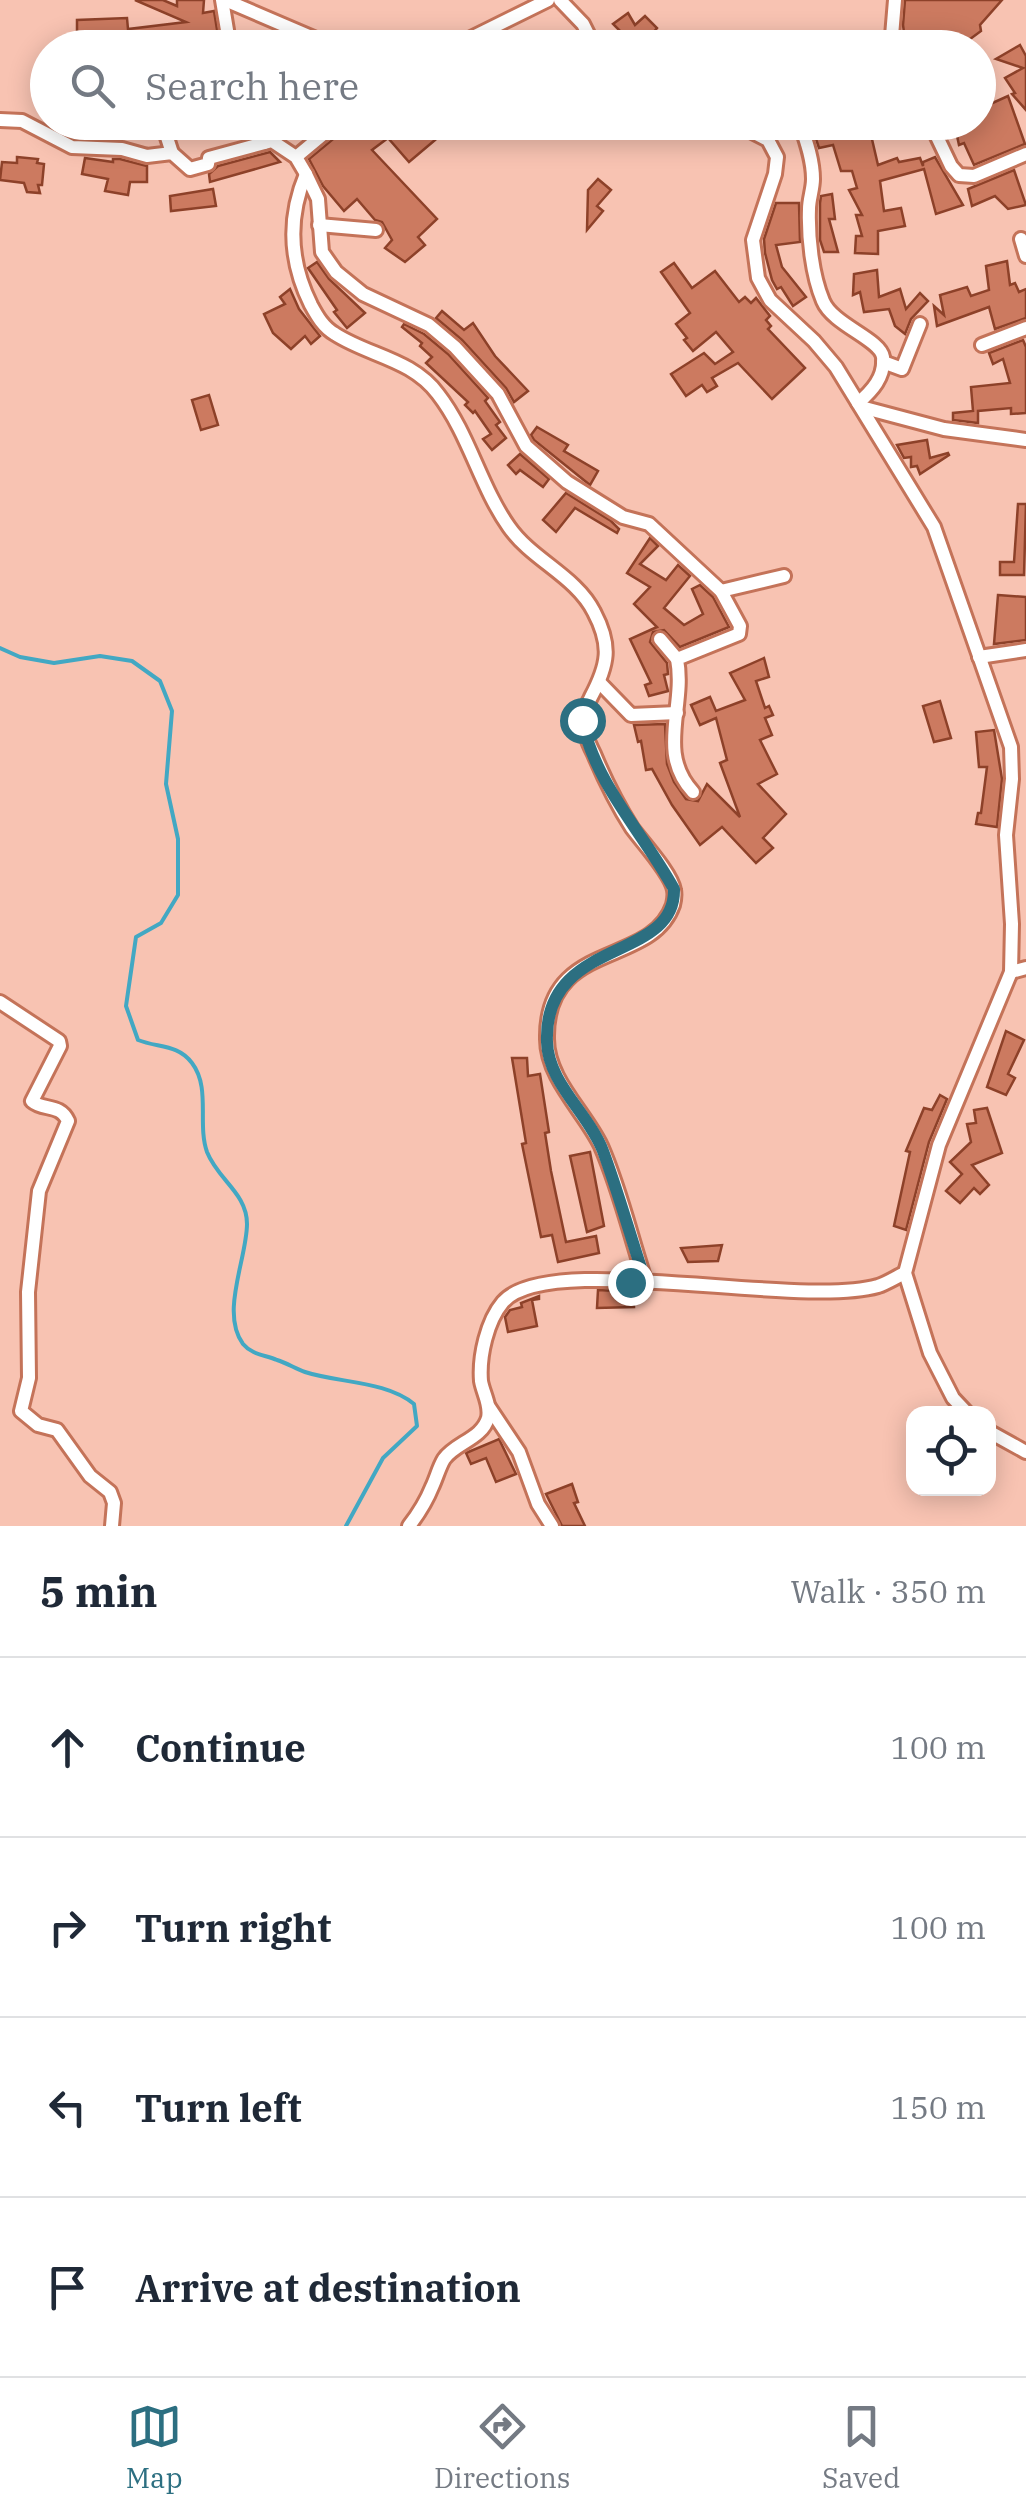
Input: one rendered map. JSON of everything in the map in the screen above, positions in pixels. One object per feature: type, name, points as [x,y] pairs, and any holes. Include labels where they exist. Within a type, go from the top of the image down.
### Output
[{"type":"street","points":[[224,0],[228,30]]},
{"type":"street","points":[[224,0],[295,30]]},
{"type":"street","points":[[487,30],[548,0]]},
{"type":"street","points":[[560,0],[586,30]]},
{"type":"street","points":[[892,30],[895,0]]},
{"type":"street","points":[[0,120],[30,125]]},
{"type":"street","points":[[59,140],[72,147],[122,149],[147,156],[172,154]]},
{"type":"street","points":[[168,140],[172,154],[190,169],[208,164],[208,158],[264,143],[275,142],[296,157],[318,200],[322,252],[330,266],[363,294],[429,325],[498,394],[512,424],[536,457],[623,517],[648,524],[720,591],[740,626],[739,634],[677,658]]},
{"type":"street","points":[[296,157],[316,140]]},
{"type":"street","points":[[768,140],[777,157],[754,240],[758,278],[770,300],[836,367],[934,526],[1005,728],[1013,763],[1006,835],[1011,972],[939,1145],[905,1273],[936,1366],[960,1406]]},
{"type":"street","points":[[800,140],[813,176],[810,224],[816,277],[824,304],[838,321],[879,348],[883,362],[874,388],[859,405]]},
{"type":"street","points":[[938,140],[950,166],[959,175],[974,176],[1026,154]]},
{"type":"street","points":[[306,174],[295,210],[293,253],[296,273],[317,316],[328,330],[348,342],[412,368],[438,394],[508,527],[525,547],[578,591],[596,614],[607,654],[583,715],[586,734],[629,823],[672,884],[674,898],[668,916],[650,934],[578,970],[563,984],[551,1008],[546,1040],[548,1054],[565,1090],[602,1148],[646,1283]]},
{"type":"street","points":[[319,225],[376,230]]},
{"type":"street","points":[[1021,239],[1026,256]]},
{"type":"street","points":[[883,362],[902,368],[920,324]]},
{"type":"street","points":[[982,344],[1026,328]]},
{"type":"street","points":[[859,405],[944,430],[1026,440]]},
{"type":"street","points":[[720,591],[784,576]]},
{"type":"street","points":[[660,639],[677,658],[681,680],[673,753],[675,766],[693,792]]},
{"type":"street","points":[[979,658],[1026,650]]},
{"type":"street","points":[[599,682],[628,714],[677,713]]},
{"type":"street","points":[[1011,972],[1026,968]]},
{"type":"street","points":[[0,1002],[60,1042],[32,1099],[37,1104],[55,1107],[68,1120],[39,1192],[28,1292],[29,1378],[21,1411],[38,1425],[57,1430],[90,1476],[110,1492],[114,1503],[112,1526]]},
{"type":"street","points":[[552,1526],[538,1504],[519,1452],[489,1408],[481,1378],[484,1351],[496,1312],[511,1294],[554,1281],[827,1293],[880,1286],[905,1273]]},
{"type":"street","points":[[409,1526],[423,1508],[444,1458],[478,1432],[486,1422],[489,1408]]},
{"type":"street","points":[[996,1435],[1026,1452]]},
{"type":"building","points":[[135,0],[163,0],[177,6],[177,0],[204,0],[203,13],[214,11],[217,30],[77,30],[77,20],[127,18],[128,29],[186,22]]},
{"type":"building","points":[[905,0],[1002,0],[980,25],[981,30],[904,30]]},
{"type":"building","points":[[628,13],[635,25],[645,16],[657,28],[619,30],[613,24]]},
{"type":"building","points":[[1020,45],[1026,56],[1026,110],[1005,78],[1023,68],[996,59]]},
{"type":"building","points":[[1008,96],[1025,144],[974,165],[964,143],[959,145],[958,140],[996,140],[996,101]]},
{"type":"building","points":[[332,140],[385,140],[372,150],[437,219],[418,237],[425,245],[405,262],[385,248],[392,240],[382,222],[375,220],[357,199],[344,211],[323,186],[309,159]]},
{"type":"building","points":[[390,140],[435,140],[409,162]]},
{"type":"building","points":[[816,140],[872,140],[878,165],[897,158],[899,162],[920,158],[923,166],[923,162],[935,157],[963,205],[936,214],[924,169],[880,181],[884,211],[901,208],[905,226],[878,231],[878,254],[855,253],[856,236],[862,236],[856,215],[862,215],[849,190],[857,188],[852,171],[841,171],[833,145],[819,148]]},
{"type":"building","points":[[270,152],[280,162],[210,182],[209,174],[218,166]]},
{"type":"building","points":[[17,157],[38,159],[37,163],[44,164],[42,185],[38,185],[40,193],[27,192],[24,183],[0,180],[2,162],[17,163]]},
{"type":"building","points":[[85,158],[113,162],[120,159],[147,166],[147,182],[130,182],[128,195],[105,191],[108,179],[82,174]]},
{"type":"building","points":[[1014,170],[1026,205],[1008,209],[995,196],[972,206],[968,189]]},
{"type":"building","points":[[598,179],[611,190],[597,206],[603,211],[587,230],[588,190]]},
{"type":"building","points":[[213,189],[216,206],[171,211],[170,196]]},
{"type":"building","points":[[832,194],[835,219],[829,219],[838,252],[824,252],[820,240],[820,203],[821,196]]},
{"type":"building","points":[[776,203],[799,203],[800,242],[776,245],[782,267],[806,297],[793,306],[772,280],[765,253],[764,239]]},
{"type":"building","points":[[1007,261],[1010,285],[1015,283],[1019,292],[1026,289],[1026,318],[995,329],[989,307],[937,326],[934,306],[944,315],[940,295],[967,287],[971,296],[989,290],[986,266]]},
{"type":"building","points":[[317,262],[365,313],[347,328],[308,268]]},
{"type":"building","points":[[674,263],[692,288],[715,271],[739,302],[745,297],[751,303],[756,298],[770,316],[766,320],[771,326],[768,329],[805,368],[772,399],[738,363],[712,378],[717,386],[707,392],[702,385],[686,396],[671,374],[704,353],[715,364],[733,352],[716,332],[693,351],[684,340],[687,338],[676,324],[690,313],[661,272]]},
{"type":"building","points":[[877,270],[879,297],[900,289],[906,309],[920,293],[928,301],[911,319],[905,334],[895,326],[889,309],[864,312],[860,292],[853,295],[854,274]]},
{"type":"building","points":[[290,289],[299,309],[320,336],[311,344],[305,336],[291,349],[273,333],[264,314],[285,304],[280,297]]},
{"type":"building","points":[[442,311],[464,330],[473,323],[495,356],[528,391],[514,402],[462,340],[436,318]]},
{"type":"building","points":[[404,324],[424,334],[448,354],[488,398],[485,401],[506,438],[492,450],[483,439],[491,434],[475,411],[426,363],[432,357],[402,327]]},
{"type":"building","points":[[1023,340],[1026,413],[1011,414],[1011,408],[978,411],[978,423],[953,420],[953,413],[973,411],[971,387],[1010,383],[1003,359],[993,364],[989,353]]},
{"type":"building","points":[[209,395],[218,425],[201,430],[192,400]]},
{"type":"building","points":[[537,427],[568,445],[564,451],[598,471],[590,485],[534,440],[531,435]]},
{"type":"building","points":[[927,440],[930,458],[949,455],[920,474],[917,466],[911,467],[911,457],[904,458],[897,445]]},
{"type":"building","points":[[520,454],[549,479],[543,487],[520,470],[516,474],[508,465]]},
{"type":"building","points":[[566,493],[611,521],[619,529],[617,533],[575,508],[556,532],[543,520]]},
{"type":"building","points":[[1018,504],[1026,504],[1024,575],[1000,575],[1000,562],[1014,562]]},
{"type":"building","points":[[650,538],[658,546],[640,564],[666,580],[678,565],[690,576],[664,608],[684,625],[703,614],[692,589],[700,585],[713,597],[729,627],[680,647],[664,630],[653,632],[650,642],[667,663],[668,674],[664,675],[668,691],[649,696],[645,685],[651,683],[630,639],[657,627],[634,604],[650,587],[627,573]]},
{"type":"building","points":[[998,595],[1026,597],[1026,640],[994,644]]},
{"type":"building","points":[[764,658],[769,677],[756,681],[765,708],[769,706],[773,715],[765,718],[772,735],[760,740],[777,774],[758,784],[786,814],[763,838],[773,848],[756,863],[722,827],[700,845],[652,769],[646,770],[634,725],[665,724],[667,764],[686,799],[698,801],[707,784],[740,817],[720,763],[727,760],[716,718],[700,725],[691,705],[710,697],[716,711],[745,700],[730,673]]},
{"type":"building","points":[[940,701],[951,738],[934,742],[923,706]]},
{"type":"building","points":[[994,730],[1002,779],[997,827],[976,824],[987,767],[979,767],[976,732]]},
{"type":"building","points":[[1006,1031],[1024,1040],[1008,1074],[1015,1078],[1006,1095],[987,1087]]},
{"type":"building","points":[[512,1058],[527,1058],[528,1076],[540,1074],[549,1132],[545,1133],[566,1242],[596,1236],[599,1253],[558,1262],[552,1235],[541,1237],[522,1144],[526,1143]]},
{"type":"building","points":[[940,1095],[947,1099],[929,1142],[906,1230],[894,1226],[910,1152],[906,1151],[924,1108],[932,1110]]},
{"type":"building","points":[[987,1108],[1002,1153],[972,1165],[989,1185],[980,1194],[974,1188],[960,1203],[946,1191],[962,1174],[950,1162],[971,1142],[967,1124],[976,1123],[974,1110]]},
{"type":"building","points":[[590,1152],[604,1226],[587,1232],[570,1156]]},
{"type":"building","points":[[722,1245],[718,1261],[688,1262],[681,1248]]},
{"type":"building","points":[[598,1290],[634,1292],[634,1307],[597,1308]]},
{"type":"building","points":[[539,1296],[532,1300],[537,1326],[508,1332],[505,1317],[510,1310]]},
{"type":"building","points":[[499,1439],[516,1474],[496,1482],[486,1458],[471,1464],[466,1453]]},
{"type":"building","points":[[572,1484],[578,1502],[574,1503],[585,1526],[562,1526],[546,1494]]},
{"type":"waterway","points":[[0,648],[20,657],[54,663],[100,656],[132,661],[160,681],[172,711],[166,784],[178,839],[178,895],[161,923],[136,937],[126,1006],[138,1040],[180,1053],[198,1073],[207,1152],[246,1213],[246,1238],[234,1301],[234,1317],[243,1344],[255,1353],[305,1372],[390,1391],[414,1404],[417,1426],[383,1458],[346,1526]]},
{"type":"route","points":[[582,720],[594,756],[629,823],[674,889],[668,916],[650,934],[570,976],[558,993],[548,1022],[548,1054],[565,1090],[602,1148],[646,1283],[630,1282]]}]
